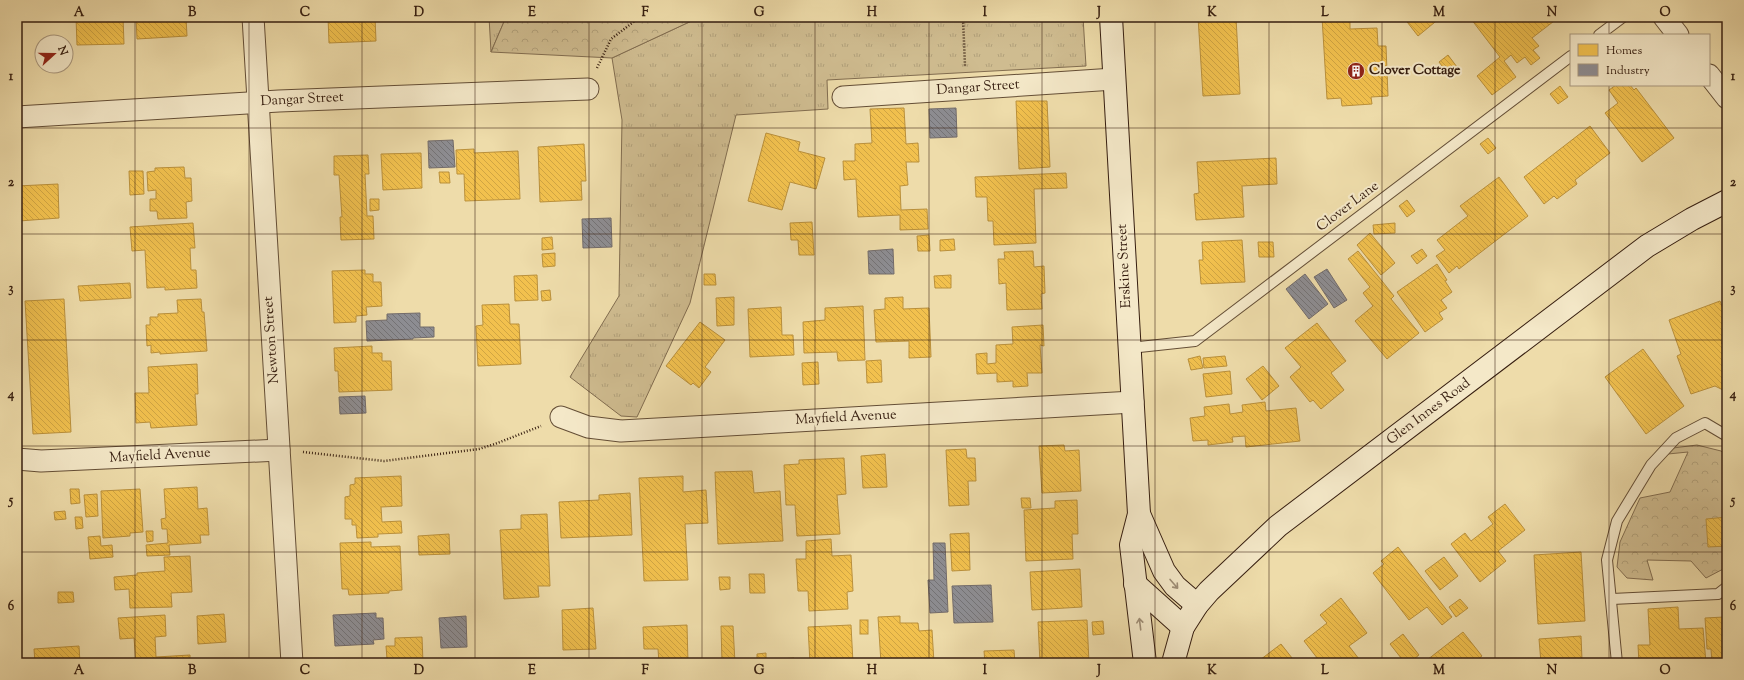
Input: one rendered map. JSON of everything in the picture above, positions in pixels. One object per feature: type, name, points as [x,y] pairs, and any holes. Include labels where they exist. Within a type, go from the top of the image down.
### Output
[{"type":"street","name":"Newton Street","points":[[253,17],[292,663]]},
{"type":"street","name":"Erskine Street","points":[[1110,17],[1139,514],[1132,545],[1135,584],[1145,663]]},
{"type":"street","points":[[1664,17],[1677,34]]},
{"type":"street","points":[[1710,76],[1727,98]]},
{"type":"street","name":"Dangar Street","points":[[843,97],[1114,79]]},
{"type":"street","name":"Dangar Street","points":[[17,117],[258,102],[588,89]]},
{"type":"street","name":"Glen Innes Road","points":[[1173,663],[1183,627],[1197,605],[1209,591],[1278,526],[1647,246],[1692,219],[1727,202]]},
{"type":"street","name":"Mayfield Avenue","points":[[561,417],[588,427],[621,431],[1133,402]]},
{"type":"street","name":"Mayfield Avenue","points":[[17,459],[41,461],[279,450]]},
{"type":"street","name":"Mayfield Avenue","points":[[17,468],[41,461]]},
{"type":"street","name":"Erskine Street","points":[[1139,514],[1164,571],[1175,586],[1197,605]]},
{"type":"street","points":[[1135,584],[1183,627]]},
{"type":"lane","points":[[1600,34],[1623,17]]},
{"type":"lane","name":"Clover Lane","points":[[1130,348],[1195,341],[1570,57]]},
{"type":"lane","points":[[1617,663],[1612,599],[1607,560],[1617,521],[1651,465],[1676,438],[1705,423],[1727,436]]},
{"type":"lane","points":[[1612,599],[1718,594],[1727,587]]},
{"type":"path","points":[[588,89],[611,39],[640,17]]},
{"type":"path","points":[[962,17],[966,89]]},
{"type":"path","points":[[302,452],[384,461],[479,449],[526,432]]},
{"type":"green space","points":[[489,17],[506,17],[491,52]]},
{"type":"green space","points":[[506,17],[700,17],[612,58],[491,52]]},
{"type":"green space","points":[[700,17],[1083,17],[1086,66],[827,80],[828,109],[736,115],[690,303],[637,417],[621,416],[570,377],[619,296],[622,120],[612,58]]},
{"type":"green space","points":[[1697,445],[1721,451],[1727,457],[1727,567],[1706,578],[1691,561],[1647,560],[1653,580],[1627,578],[1617,567],[1620,542],[1640,498],[1670,492],[1688,452],[1668,454],[1673,448]]},
{"type":"building: Homes","points":[[76,17],[123,17],[124,44],[77,45]]},
{"type":"building: Homes","points":[[136,17],[186,17],[187,36],[137,39]]},
{"type":"building: Homes","points":[[328,17],[375,17],[376,41],[329,43]]},
{"type":"building: Homes","points":[[1198,17],[1236,17],[1240,94],[1203,96]]},
{"type":"building: Homes","name":"Clover Cottage","points":[[1322,17],[1350,17],[1350,29],[1377,28],[1378,46],[1386,46],[1388,96],[1371,97],[1372,104],[1342,106],[1341,98],[1327,99]]},
{"type":"building: Homes","points":[[1473,17],[1558,18],[1532,38],[1539,46],[1533,50],[1540,58],[1531,65],[1525,57],[1517,63],[1511,55],[1504,61],[1516,77],[1492,95],[1477,76],[1500,57],[1471,19]]},
{"type":"building: Homes","points":[[1404,18],[1440,18],[1418,36]]},
{"type":"building: Homes","points":[[1448,55],[1460,71],[1451,78],[1439,62]]},
{"type":"building: Homes","points":[[1560,86],[1568,97],[1558,104],[1550,94]]},
{"type":"building: Homes","points":[[1615,86],[1631,86],[1634,90],[1636,88],[1674,138],[1642,162],[1605,113],[1618,103],[1609,90]]},
{"type":"building: Homes","points":[[1016,101],[1047,101],[1050,167],[1019,169]]},
{"type":"building: Homes","points":[[904,108],[906,144],[918,143],[919,162],[906,162],[908,185],[900,186],[901,210],[927,209],[928,229],[900,230],[900,215],[858,217],[856,179],[844,180],[843,161],[855,161],[855,144],[872,143],[870,109]]},
{"type":"building: Homes","points":[[1590,126],[1610,153],[1575,180],[1577,184],[1557,199],[1554,196],[1544,204],[1524,177]]},
{"type":"building: Homes","points":[[766,133],[800,142],[798,151],[825,158],[816,189],[790,182],[782,210],[748,201]]},
{"type":"building: Homes","points":[[1488,138],[1496,148],[1488,154],[1480,144]]},
{"type":"building: Homes","points":[[584,144],[586,181],[581,181],[582,200],[540,202],[538,147]]},
{"type":"building: Homes","points":[[474,149],[474,153],[518,151],[520,199],[465,201],[464,174],[457,174],[456,150]]},
{"type":"building: Homes","points":[[421,153],[422,188],[383,190],[381,154]]},
{"type":"building: Homes","points":[[368,155],[369,174],[365,174],[367,216],[373,216],[374,239],[341,240],[340,217],[342,217],[339,175],[334,175],[334,156]]},
{"type":"building: Homes","points":[[1276,158],[1277,184],[1242,186],[1244,217],[1196,220],[1194,194],[1199,193],[1197,162]]},
{"type":"building: Homes","points":[[184,167],[185,178],[191,178],[192,201],[186,202],[187,218],[158,219],[157,211],[150,211],[150,199],[156,199],[156,190],[148,191],[147,172],[155,171],[155,168]]},
{"type":"building: Homes","points":[[129,171],[143,171],[144,194],[130,195]]},
{"type":"building: Homes","points":[[439,172],[449,172],[450,183],[440,183]]},
{"type":"building: Homes","points":[[1066,173],[1067,188],[1034,189],[1036,243],[994,245],[993,221],[988,221],[987,197],[976,197],[975,177]]},
{"type":"building: Homes","points":[[1499,177],[1528,216],[1459,269],[1457,266],[1449,273],[1436,256],[1445,250],[1437,240],[1468,216],[1460,206]]},
{"type":"building: Homes","points":[[58,184],[59,218],[19,221],[21,257],[17,257],[17,186]]},
{"type":"building: Homes","points":[[370,199],[379,199],[379,210],[370,211]]},
{"type":"building: Homes","points":[[1407,200],[1415,211],[1407,217],[1399,206]]},
{"type":"building: Homes","points":[[812,222],[814,255],[799,255],[798,240],[791,240],[790,223]]},
{"type":"building: Homes","points":[[193,223],[195,248],[190,248],[191,270],[196,270],[197,288],[165,290],[165,287],[147,288],[145,250],[132,251],[130,227]]},
{"type":"building: Homes","points":[[1395,223],[1395,233],[1374,234],[1373,225]]},
{"type":"building: Homes","points":[[1370,233],[1395,263],[1381,275],[1357,245]]},
{"type":"building: Homes","points":[[929,235],[930,251],[918,251],[917,236]]},
{"type":"building: Homes","points":[[552,237],[553,249],[542,250],[542,238]]},
{"type":"building: Homes","points":[[954,239],[955,250],[940,251],[940,240]]},
{"type":"building: Homes","points":[[1242,240],[1245,282],[1201,284],[1199,260],[1203,260],[1202,242]]},
{"type":"building: Homes","points":[[1258,242],[1273,242],[1274,257],[1259,257]]},
{"type":"building: Homes","points":[[1422,249],[1427,256],[1417,264],[1411,256]]},
{"type":"building: Homes","points":[[1033,251],[1034,267],[1044,266],[1045,293],[1041,294],[1042,309],[1007,310],[1006,283],[999,284],[998,259],[1005,259],[1004,252]]},
{"type":"building: Homes","points":[[1358,251],[1394,296],[1391,299],[1419,333],[1387,359],[1355,321],[1373,306],[1363,293],[1370,287],[1348,259]]},
{"type":"building: Homes","points":[[555,253],[555,266],[543,267],[542,254]]},
{"type":"building: Homes","points":[[1437,264],[1447,280],[1445,281],[1452,292],[1441,300],[1447,308],[1439,313],[1443,319],[1425,332],[1397,292]]},
{"type":"building: Homes","points":[[365,270],[365,274],[373,274],[373,282],[381,282],[382,306],[366,307],[367,315],[356,316],[356,322],[334,323],[332,271]]},
{"type":"building: Homes","points":[[704,274],[715,274],[716,285],[704,285]]},
{"type":"building: Homes","points":[[537,275],[538,300],[515,301],[514,276]]},
{"type":"building: Homes","points":[[951,275],[951,288],[935,288],[934,276]]},
{"type":"building: Homes","points":[[130,283],[131,298],[80,301],[78,286]]},
{"type":"building: Homes","points":[[550,290],[551,300],[542,301],[541,291]]},
{"type":"building: Homes","points":[[734,297],[734,325],[717,326],[716,298]]},
{"type":"building: Homes","points":[[903,297],[903,309],[929,308],[931,357],[909,358],[909,341],[876,342],[874,310],[885,309],[885,298]]},
{"type":"building: Homes","points":[[64,299],[71,432],[33,434],[25,301]]},
{"type":"building: Homes","points":[[201,299],[202,312],[204,312],[207,351],[160,354],[160,352],[151,353],[151,345],[147,346],[146,325],[150,325],[150,317],[158,317],[158,314],[178,313],[177,300]]},
{"type":"building: Homes","points":[[1720,301],[1727,319],[1727,341],[1721,343],[1727,346],[1727,388],[1725,391],[1715,386],[1691,394],[1677,356],[1681,354],[1669,320]]},
{"type":"building: Homes","points":[[509,304],[510,324],[519,324],[521,364],[478,366],[476,326],[483,325],[482,305]]},
{"type":"building: Homes","points":[[863,306],[865,360],[838,361],[837,352],[804,353],[803,322],[825,320],[825,308]]},
{"type":"building: Homes","points":[[781,307],[782,335],[793,335],[794,355],[750,357],[748,309]]},
{"type":"building: Homes","points":[[700,322],[725,340],[705,367],[711,372],[699,388],[693,383],[691,385],[666,366]]},
{"type":"building: Homes","points":[[1317,323],[1346,361],[1331,373],[1344,390],[1321,409],[1313,400],[1310,402],[1290,377],[1301,367],[1285,348]]},
{"type":"building: Homes","points":[[1043,325],[1044,346],[1040,345],[1042,373],[1027,373],[1028,386],[1013,387],[1013,381],[997,382],[997,373],[977,374],[976,354],[987,353],[987,364],[996,363],[996,345],[1013,344],[1012,327]]},
{"type":"building: Homes","points":[[372,346],[372,353],[382,353],[382,361],[391,361],[392,390],[339,392],[338,371],[335,371],[334,348]]},
{"type":"building: Homes","points":[[1643,349],[1684,406],[1646,434],[1605,377]]},
{"type":"building: Homes","points":[[1200,356],[1203,368],[1191,370],[1188,359]]},
{"type":"building: Homes","points":[[1225,356],[1227,366],[1204,368],[1203,358]]},
{"type":"building: Homes","points":[[881,360],[882,382],[867,383],[866,361]]},
{"type":"building: Homes","points":[[818,362],[819,384],[803,385],[802,363]]},
{"type":"building: Homes","points":[[197,364],[198,394],[195,394],[197,425],[151,428],[150,422],[136,423],[135,393],[149,393],[148,367]]},
{"type":"building: Homes","points":[[1263,366],[1279,386],[1262,400],[1246,379]]},
{"type":"building: Homes","points":[[1230,371],[1232,394],[1206,397],[1203,374]]},
{"type":"building: Homes","points":[[1265,402],[1266,411],[1296,408],[1300,441],[1246,447],[1245,436],[1232,437],[1233,442],[1208,445],[1208,440],[1193,441],[1190,418],[1205,416],[1204,407],[1229,404],[1230,414],[1243,412],[1242,405]]},
{"type":"building: Homes","points":[[1064,445],[1065,451],[1079,450],[1081,491],[1042,493],[1039,446]]},
{"type":"building: Homes","points":[[966,449],[967,458],[975,458],[976,481],[968,481],[969,505],[949,506],[946,450]]},
{"type":"building: Homes","points":[[885,454],[887,487],[863,488],[861,456]]},
{"type":"building: Homes","points":[[844,458],[846,494],[837,495],[840,534],[797,536],[795,505],[786,505],[784,465],[799,464],[799,460]]},
{"type":"building: Homes","points":[[752,471],[754,493],[780,491],[783,541],[718,544],[715,472]]},
{"type":"building: Homes","points":[[401,476],[402,506],[381,507],[382,522],[401,521],[402,533],[378,534],[378,537],[357,538],[356,525],[352,525],[352,519],[345,519],[345,497],[350,496],[350,485],[355,484],[355,478]]},
{"type":"building: Homes","points":[[683,476],[683,492],[706,490],[708,523],[685,524],[688,580],[644,581],[639,478]]},
{"type":"building: Homes","points":[[197,487],[198,509],[207,508],[209,535],[200,535],[201,543],[169,545],[170,555],[147,556],[146,545],[168,543],[167,529],[162,529],[161,519],[166,518],[164,489]]},
{"type":"building: Homes","points":[[70,489],[79,489],[80,503],[71,504]]},
{"type":"building: Homes","points":[[140,489],[143,532],[130,533],[130,536],[103,538],[101,491]]},
{"type":"building: Homes","points":[[630,493],[632,535],[561,538],[559,502],[599,500],[599,495]]},
{"type":"building: Homes","points":[[97,494],[98,516],[86,517],[84,495]]},
{"type":"building: Homes","points":[[1021,498],[1030,498],[1031,508],[1022,508]]},
{"type":"building: Homes","points":[[1077,500],[1078,534],[1072,534],[1073,559],[1026,561],[1024,510],[1055,508],[1055,501]]},
{"type":"building: Homes","points":[[1505,504],[1525,530],[1498,551],[1506,561],[1480,582],[1451,544],[1465,533],[1471,541],[1493,524],[1488,517]]},
{"type":"building: Homes","points":[[65,511],[66,519],[55,520],[54,512]]},
{"type":"building: Homes","points":[[547,514],[550,586],[538,586],[539,597],[504,599],[500,530],[521,529],[521,515]]},
{"type":"building: Homes","points":[[75,517],[82,517],[83,528],[76,529]]},
{"type":"building: Homes","points":[[1727,517],[1727,546],[1708,547],[1706,519]]},
{"type":"building: Homes","points":[[146,531],[153,531],[153,541],[147,542]]},
{"type":"building: Homes","points":[[969,533],[970,570],[952,571],[950,534]]},
{"type":"building: Homes","points":[[449,534],[450,554],[419,555],[418,536]]},
{"type":"building: Homes","points":[[100,536],[101,546],[112,545],[113,557],[90,559],[88,537]]},
{"type":"building: Homes","points":[[831,539],[832,556],[851,555],[853,591],[847,592],[848,609],[809,611],[808,591],[798,591],[796,559],[806,559],[806,541]]},
{"type":"building: Homes","points":[[371,542],[371,547],[400,546],[402,590],[389,591],[389,593],[349,595],[348,589],[342,589],[340,543]]},
{"type":"building: Homes","points":[[1398,547],[1452,617],[1442,625],[1427,607],[1409,620],[1373,573],[1384,564],[1381,561]]},
{"type":"building: Homes","points":[[1581,552],[1585,621],[1538,624],[1534,555]]},
{"type":"building: Homes","points":[[190,556],[192,592],[171,593],[172,607],[130,608],[129,589],[115,590],[114,577],[137,575],[137,573],[165,571],[164,557]]},
{"type":"building: Homes","points":[[1444,557],[1458,576],[1440,590],[1425,571]]},
{"type":"building: Homes","points":[[1080,569],[1082,607],[1032,610],[1030,572]]},
{"type":"building: Homes","points":[[749,574],[764,574],[765,593],[750,593]]},
{"type":"building: Homes","points":[[719,577],[730,577],[730,589],[720,590]]},
{"type":"building: Homes","points":[[58,592],[73,592],[74,602],[58,603]]},
{"type":"building: Homes","points":[[1341,598],[1367,633],[1349,646],[1359,659],[1354,663],[1336,663],[1335,661],[1333,663],[1321,663],[1304,641],[1327,623],[1320,615]]},
{"type":"building: Homes","points":[[1460,599],[1468,608],[1456,617],[1449,607]]},
{"type":"building: Homes","points":[[1678,607],[1679,629],[1703,628],[1706,663],[1639,663],[1638,645],[1650,645],[1648,609]]},
{"type":"building: Homes","points":[[593,608],[596,649],[563,650],[562,610]]},
{"type":"building: Homes","points":[[1723,608],[1727,608],[1727,663],[1712,663],[1711,649],[1707,649],[1705,618],[1724,617]]},
{"type":"building: Homes","points":[[224,614],[226,642],[198,644],[197,616]]},
{"type":"building: Homes","points":[[165,615],[166,636],[155,637],[156,657],[190,655],[190,663],[136,663],[134,638],[120,639],[118,618]]},
{"type":"building: Homes","points":[[900,616],[900,623],[918,623],[919,631],[932,630],[934,663],[881,663],[878,617]]},
{"type":"building: Homes","points":[[860,620],[868,620],[868,634],[860,634]]},
{"type":"building: Homes","points":[[1087,620],[1089,663],[1040,663],[1038,622]]},
{"type":"building: Homes","points":[[1103,621],[1104,634],[1093,635],[1092,622]]},
{"type":"building: Homes","points":[[687,625],[688,663],[659,663],[658,649],[644,649],[643,627]]},
{"type":"building: Homes","points":[[851,625],[853,663],[810,663],[808,627]]},
{"type":"building: Homes","points":[[721,626],[733,626],[735,663],[722,663]]},
{"type":"building: Homes","points":[[1463,632],[1482,656],[1473,663],[1429,663],[1427,660]]},
{"type":"building: Homes","points":[[1403,634],[1419,655],[1409,663],[1405,663],[1390,644]]},
{"type":"building: Homes","points":[[1581,636],[1582,660],[1594,659],[1594,663],[1541,663],[1539,639]]},
{"type":"building: Homes","points":[[422,637],[423,663],[382,663],[382,659],[387,659],[386,646],[395,646],[395,638]]},
{"type":"building: Homes","points":[[1281,644],[1296,663],[1256,663]]},
{"type":"building: Homes","points":[[79,646],[80,663],[35,663],[34,649]]},
{"type":"building: Homes","points":[[1014,650],[1015,663],[985,663],[984,651]]},
{"type":"building: Homes","points":[[766,653],[766,660],[794,658],[794,663],[754,663],[754,660],[757,660],[757,654]]},
{"type":"building: Industry","points":[[956,108],[957,137],[930,138],[929,109]]},
{"type":"building: Industry","points":[[453,140],[455,167],[429,168],[428,141]]},
{"type":"building: Industry","points":[[611,218],[612,247],[583,248],[582,219]]},
{"type":"building: Industry","points":[[893,249],[894,274],[869,274],[868,251]]},
{"type":"building: Industry","points":[[1327,269],[1347,300],[1334,308],[1314,277]]},
{"type":"building: Industry","points":[[1305,274],[1328,304],[1309,319],[1286,289]]},
{"type":"building: Industry","points":[[420,313],[420,327],[434,327],[434,337],[367,341],[366,321],[387,320],[387,314]]},
{"type":"building: Industry","points":[[365,396],[366,413],[340,414],[339,397]]},
{"type":"building: Industry","points":[[933,543],[945,543],[948,612],[930,613],[928,580],[934,580]]},
{"type":"building: Industry","points":[[991,585],[993,622],[954,623],[952,586]]},
{"type":"building: Industry","points":[[376,613],[376,618],[383,618],[384,639],[373,640],[374,644],[335,646],[333,615]]},
{"type":"building: Industry","points":[[466,616],[467,647],[441,648],[439,618]]},
{"type":"place","name":"Clover Cottage","points":[[1356,71]]}]
